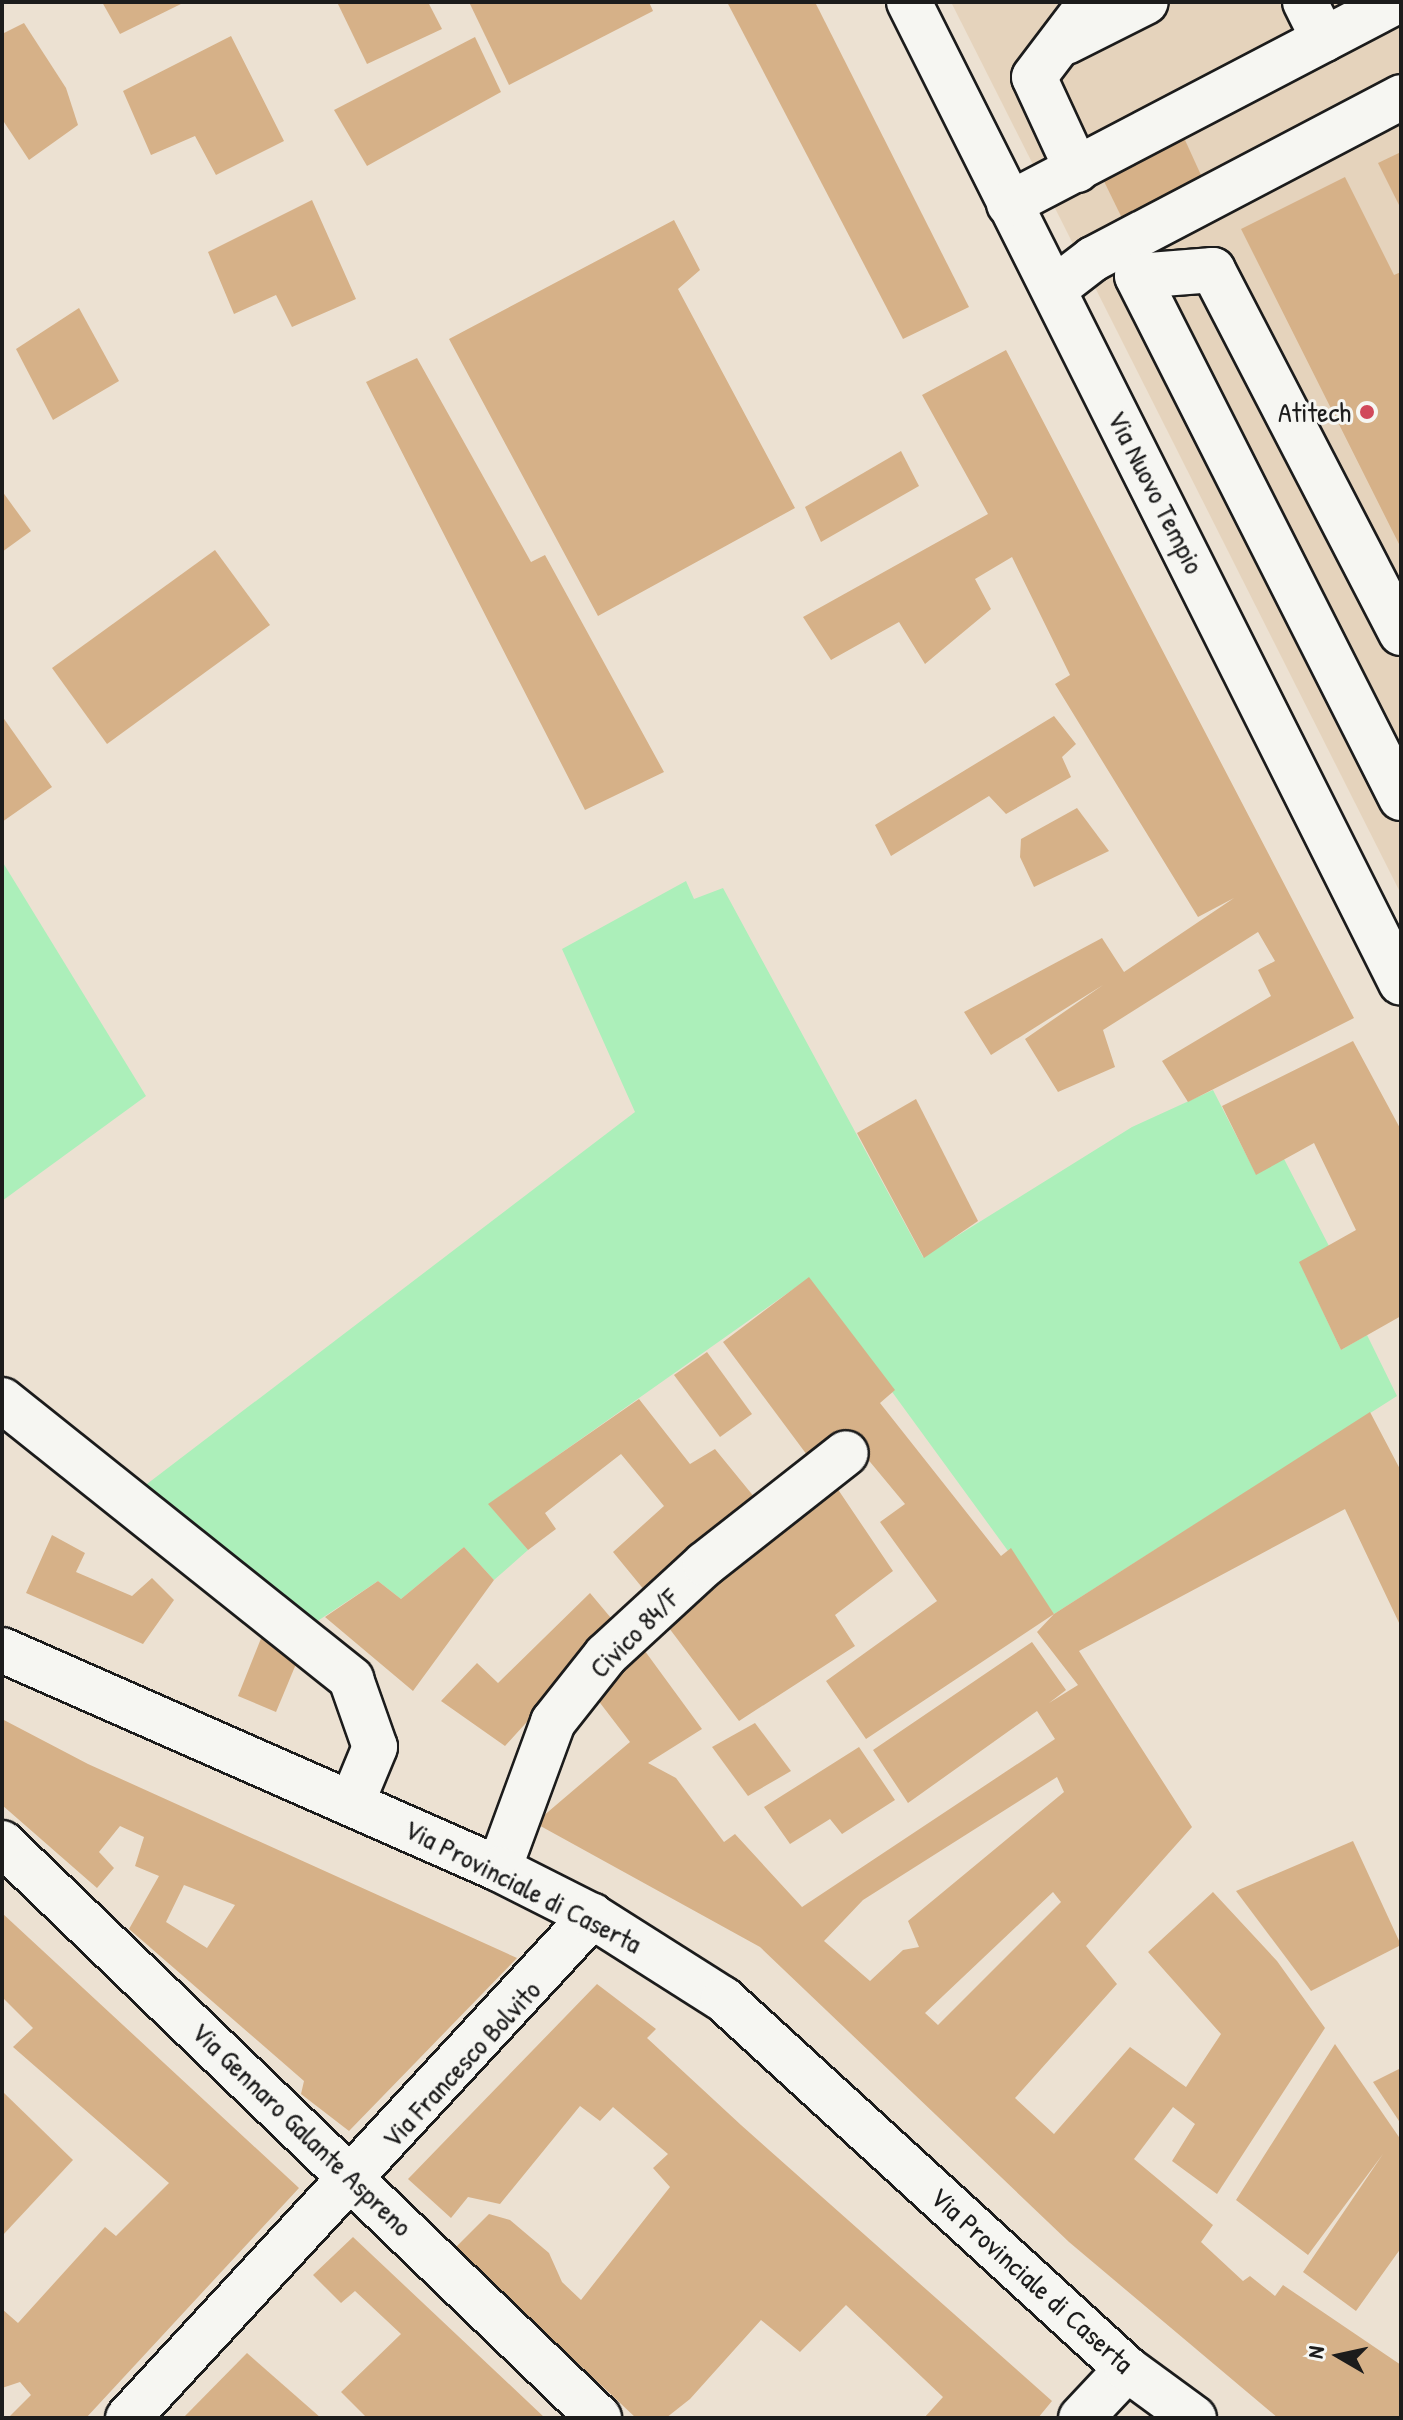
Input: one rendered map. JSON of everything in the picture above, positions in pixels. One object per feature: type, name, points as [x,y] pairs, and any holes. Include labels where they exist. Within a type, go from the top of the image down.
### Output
[{"type":"street","name":"Via Nuovo Tempio","points":[[909,2],[1401,983]]},
{"type":"street","points":[[1077,170],[1034,77],[1091,2]]},
{"type":"street","points":[[1056,47],[1146,2]]},
{"type":"street","points":[[1009,204],[1077,170],[1314,21],[1395,2]]},
{"type":"street","points":[[1054,289],[1093,259],[1401,97]]},
{"type":"street","points":[[1093,259],[1137,276],[1213,270],[1401,633]]},
{"type":"street","points":[[1137,276],[1401,798]]},
{"type":"street","points":[[2,1400],[351,1679],[375,1747],[353,1800]]},
{"type":"street","name":"Civico 84/F","points":[[499,1869],[553,1722],[606,1655],[705,1564],[846,1453]]},
{"type":"street","name":"Via Provinciale di Caserta","points":[[2,1650],[353,1800],[499,1869],[592,1916],[723,1999],[1127,2369],[1194,2418]]},
{"type":"street","name":"Via Gennaro Galante Aspreno","points":[[2,1843],[355,2179],[599,2418]]},
{"type":"street","name":"Via Francesco Bolvito","points":[[128,2418],[355,2179],[592,1916]]},
{"type":"street","points":[[1081,2418],[1127,2369]]},
{"type":"shaded area","points":[[951,2],[1401,2],[1401,894]]},
{"type":"green space","points":[[2,861],[146,1096],[2,1201]]},
{"type":"green space","points":[[686,881],[694,899],[723,888],[923,1257],[1132,1127],[1213,1090],[1256,1174],[1283,1157],[1329,1246],[1300,1263],[1341,1350],[1367,1335],[1397,1396],[1054,1614],[809,1278],[489,1504],[528,1550],[494,1580],[464,1547],[401,1599],[378,1581],[310,1626],[143,1487],[635,1112],[562,949]]},
{"type":"building","points":[[102,2],[185,2],[120,34]]},
{"type":"building","points":[[337,2],[428,2],[442,29],[367,64]]},
{"type":"building","points":[[469,2],[649,2],[653,11],[509,85]]},
{"type":"building","points":[[727,2],[815,2],[969,307],[903,339]]},
{"type":"building","points":[[24,23],[66,88],[78,125],[29,160],[2,119],[2,34]]},
{"type":"building","points":[[231,36],[284,141],[216,175],[195,136],[151,155],[123,91]]},
{"type":"building","points":[[475,37],[501,92],[367,166],[334,110]]},
{"type":"building","points":[[1180,129],[1221,219],[1141,257],[1097,167]]},
{"type":"building","points":[[1401,152],[1401,209],[1378,163]]},
{"type":"building","name":"Atitech","points":[[1345,177],[1394,275],[1401,272],[1401,548],[1241,229]]},
{"type":"building","points":[[312,200],[356,299],[292,327],[276,295],[234,314],[208,252]]},
{"type":"building","points":[[674,220],[700,270],[678,289],[795,508],[598,616],[449,339]]},
{"type":"building","points":[[79,308],[119,381],[53,420],[16,349]]},
{"type":"building","points":[[1006,350],[1354,1018],[1188,1102],[1162,1061],[1271,996],[1258,970],[1275,961],[1258,932],[1103,1030],[1115,1067],[1058,1092],[1025,1039],[1103,985],[991,1055],[964,1012],[1102,938],[1124,972],[1234,898],[1198,917],[1055,684],[1070,675],[1012,557],[975,579],[991,609],[925,664],[899,622],[831,660],[803,617],[988,514],[922,395]]},
{"type":"building","points":[[417,358],[531,562],[545,555],[664,772],[585,810],[366,382]]},
{"type":"building","points":[[901,451],[919,486],[821,542],[805,507]]},
{"type":"building","points":[[2,491],[31,531],[2,552]]},
{"type":"building","points":[[215,550],[270,625],[107,744],[52,668]]},
{"type":"building","points":[[2,716],[52,787],[2,822]]},
{"type":"building","points":[[1054,716],[1076,744],[1062,757],[1071,777],[1006,814],[989,796],[891,856],[875,825]]},
{"type":"building","points":[[1077,808],[1109,851],[1034,887],[1020,857],[1021,839]]},
{"type":"building","points":[[1353,1041],[1401,1130],[1401,1316],[1341,1350],[1299,1262],[1356,1230],[1314,1143],[1256,1175],[1222,1106]]},
{"type":"building","points":[[916,1099],[978,1221],[924,1258],[857,1133]]},
{"type":"building","points":[[809,1277],[895,1390],[880,1403],[1001,1556],[1011,1548],[1054,1614],[866,1739],[826,1681],[937,1601],[880,1522],[905,1504],[856,1445],[810,1459],[723,1342]]},
{"type":"building","points":[[707,1352],[752,1414],[720,1437],[674,1375]]},
{"type":"building","points":[[639,1399],[690,1464],[715,1449],[755,1498],[645,1591],[613,1552],[664,1506],[621,1454],[545,1513],[556,1529],[528,1550],[488,1504]]},
{"type":"building","points":[[1370,1412],[1401,1471],[1401,1627],[1345,1509],[1079,1651],[1192,1827],[1086,1946],[1117,1984],[1015,2098],[1054,2134],[1130,2047],[1186,2087],[1221,2034],[1148,1952],[1213,1892],[1277,1961],[1325,2028],[1217,2194],[1172,2161],[1195,2124],[1173,2107],[1134,2159],[1213,2225],[1201,2242],[1243,2281],[1250,2276],[1275,2296],[1283,2285],[1401,2365],[1401,2418],[1278,2418],[1069,2242],[760,1947],[535,1823],[630,1742],[594,1695],[642,1647],[702,1729],[648,1763],[676,1778],[724,1842],[735,1834],[802,1907],[1055,1739],[1037,1711],[908,1803],[873,1750],[1032,1642],[1066,1690],[1049,1703],[1078,1685],[1037,1632],[1054,1614]],"holes":[[[1057,1777],[1064,1792],[908,1921],[919,1947],[903,1950],[870,1981],[824,1941],[863,1900]],[[1053,1892],[1061,1902],[938,2025],[925,2013]]]},
{"type":"building","points":[[835,1485],[893,1571],[835,1615],[855,1646],[739,1721],[666,1624]]},
{"type":"building","points":[[52,1535],[85,1553],[76,1572],[132,1596],[152,1578],[174,1600],[143,1644],[26,1593]]},
{"type":"building","points":[[464,1547],[494,1580],[413,1691],[325,1617],[378,1581],[401,1599]]},
{"type":"building","points":[[590,1593],[616,1624],[505,1746],[441,1701],[477,1663],[498,1683]]},
{"type":"building","points":[[262,1636],[301,1652],[276,1712],[238,1696]]},
{"type":"building","points":[[2,1719],[88,1764],[517,1958],[349,2131],[301,2094],[304,2081],[129,1929],[159,1876],[135,1866],[144,1837],[120,1826],[99,1852],[114,1868],[97,1888],[2,1805]],"holes":[[[184,1885],[235,1905],[207,1948],[166,1922]]]},
{"type":"building","points":[[755,1723],[791,1771],[748,1796],[712,1747]]},
{"type":"building","points":[[859,1747],[895,1800],[842,1834],[830,1819],[790,1844],[764,1807]]},
{"type":"building","points":[[1353,1841],[1401,1945],[1311,1991],[1236,1891]]},
{"type":"building","points":[[2,1913],[299,2188],[86,2418],[8,2418],[31,2395],[20,2382],[2,2388],[2,2309],[18,2323],[105,2227],[116,2236],[169,2183],[13,2047],[33,2028],[2,1997]]},
{"type":"building","points":[[597,1984],[656,2029],[647,2038],[1052,2401],[1038,2418],[924,2418],[943,2397],[846,2305],[800,2352],[761,2320],[690,2399],[666,2418],[636,2418],[455,2248],[489,2214],[510,2220],[549,2253],[562,2282],[581,2300],[670,2187],[653,2168],[668,2154],[613,2107],[600,2121],[580,2106],[500,2204],[468,2197],[451,2218],[408,2179]]},
{"type":"building","points":[[1335,2044],[1401,2140],[1401,2248],[1356,2311],[1303,2272],[1383,2154],[1308,2255],[1236,2200]]},
{"type":"building","points":[[1401,2068],[1401,2124],[1373,2082]]},
{"type":"building","points":[[2,2091],[73,2160],[2,2236]]},
{"type":"building","points":[[353,2237],[545,2418],[367,2418],[341,2392],[401,2334],[355,2291],[341,2303],[313,2275]]},
{"type":"building","points":[[247,2353],[321,2418],[183,2418]]},
{"type":"place","name":"Atitech","points":[[1367,412]]}]
